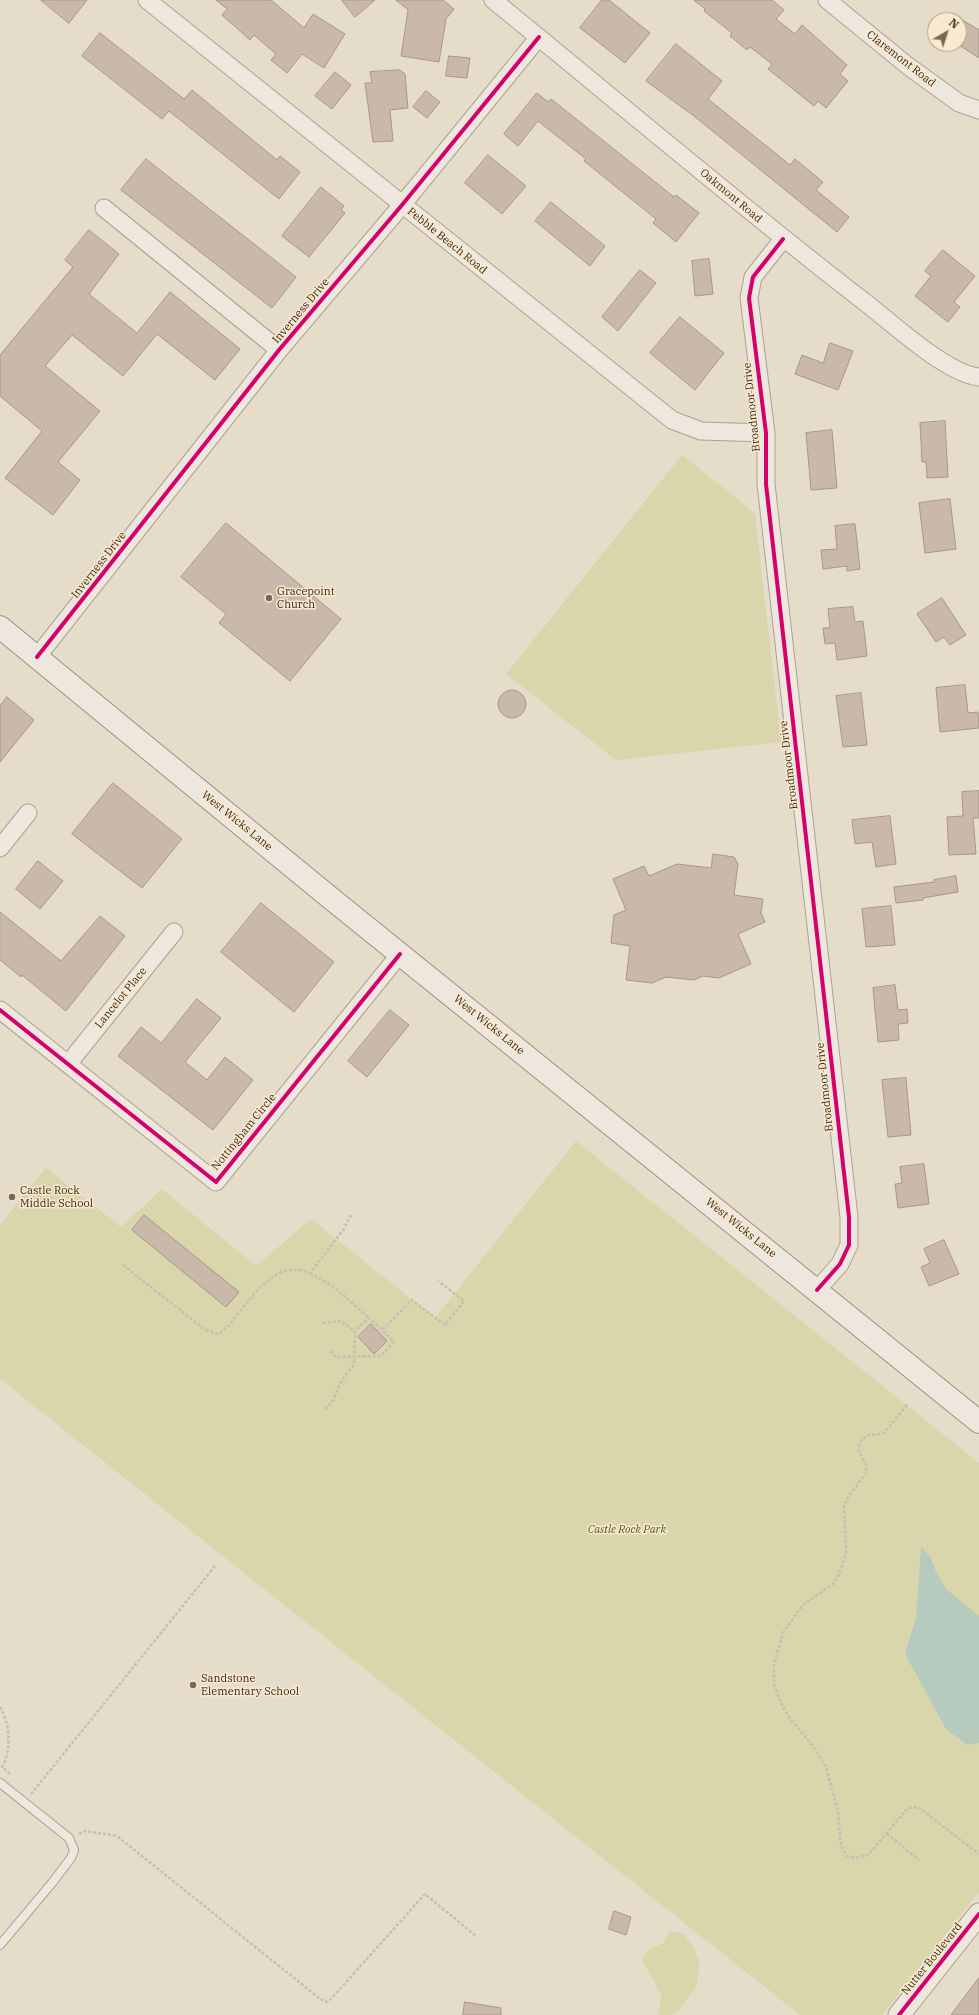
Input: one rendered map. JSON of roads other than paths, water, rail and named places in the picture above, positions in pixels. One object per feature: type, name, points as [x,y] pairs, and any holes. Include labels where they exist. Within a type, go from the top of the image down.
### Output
[{"type":"main road","name":"West Wicks Lane","points":[[0,627],[400,954],[979,1422]]},
{"type":"street","name":"Pebble Beach Road","points":[[147,0],[672,420],[701,432],[766,433]]},
{"type":"street","name":"Oakmont Road","points":[[493,0],[783,239],[940,359],[969,376],[979,377]]},
{"type":"street","name":"Claremont Road","points":[[827,0],[908,66],[959,103],[979,110]]},
{"type":"street","name":"Inverness Drive","points":[[38,657],[280,350],[402,205],[539,37]]},
{"type":"street","points":[[104,208],[280,350]]},
{"type":"street","name":"Broadmoor Drive","points":[[783,239],[753,277],[749,298],[766,433],[766,484],[849,1217],[848,1245],[846,1252],[840,1264],[817,1290]]},
{"type":"street","points":[[0,848],[28,813]]},
{"type":"street","name":"Lancelot Place","points":[[68,1064],[174,932]]},
{"type":"street","name":"Nottingham Circle","points":[[0,1010],[216,1182],[400,954]]},
{"type":"street","name":"Nutter Boulevard","points":[[899,2015],[979,1914]]},
{"type":"lane","points":[[0,1783],[69,1838],[74,1846],[71,1858],[0,1946]]},
{"type":"place","name":"Gracepoint Church","points":[[269,598]]},
{"type":"place","name":"Castle Rock Middle School","points":[[12,1197]]},
{"type":"place","name":"Sandstone Elementary School","points":[[193,1685]]},
{"type":"park label","name":"Castle Rock Park","points":[[627,1530]]}]
